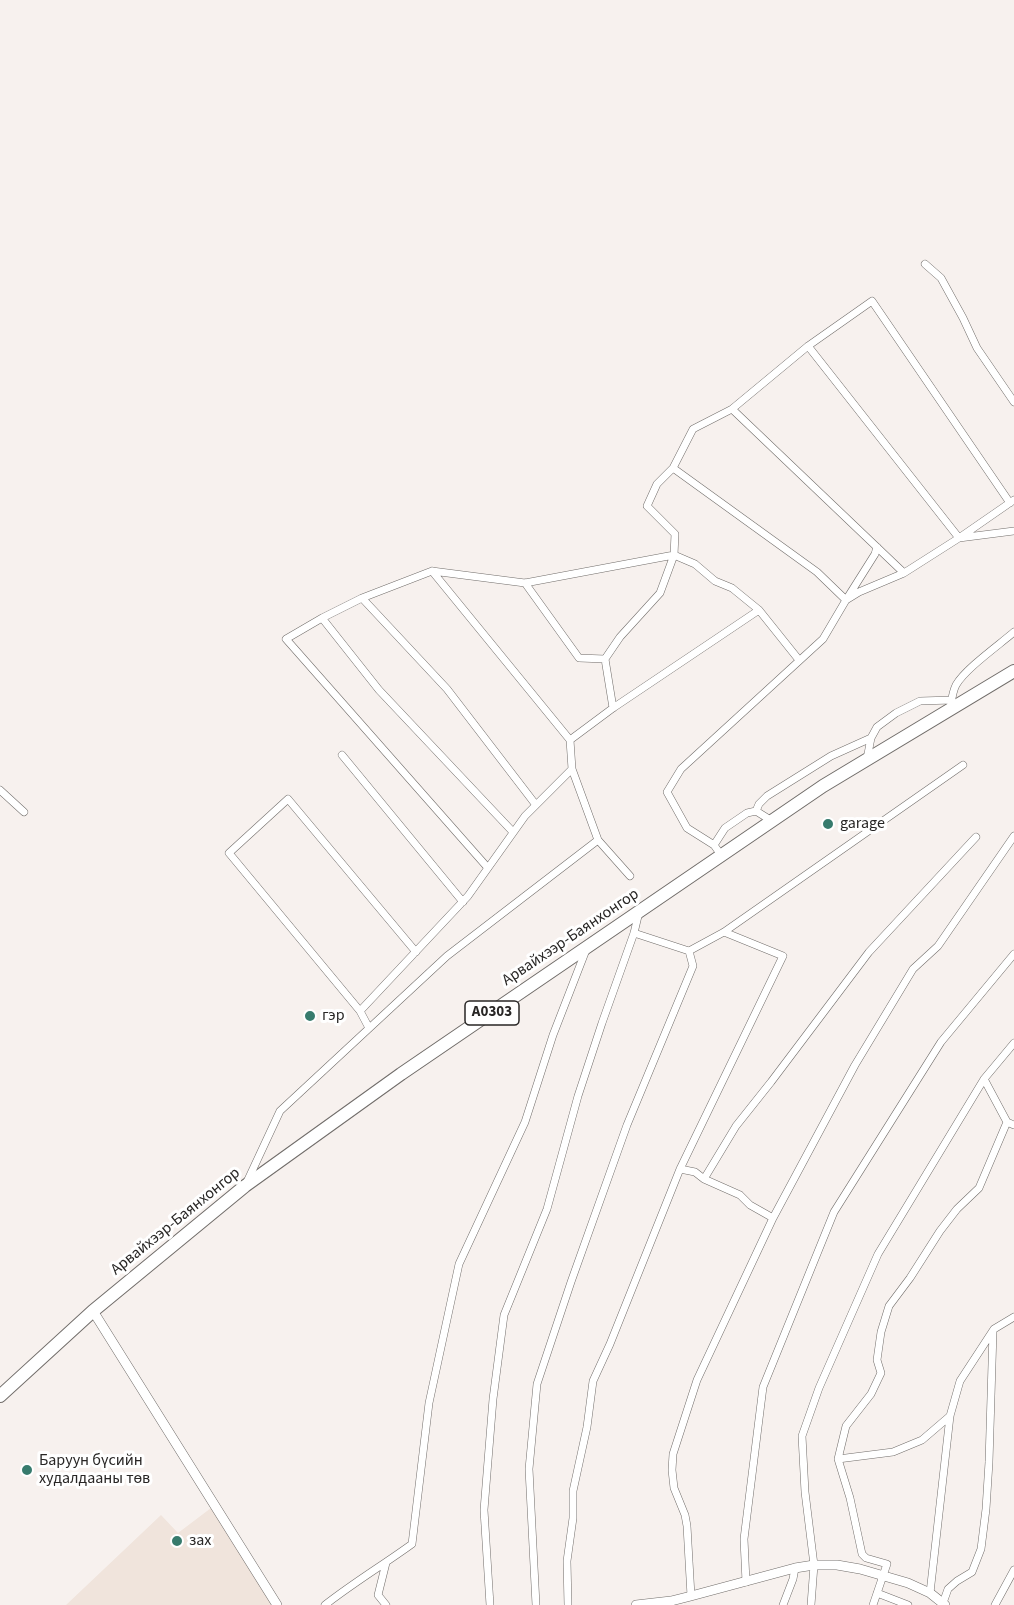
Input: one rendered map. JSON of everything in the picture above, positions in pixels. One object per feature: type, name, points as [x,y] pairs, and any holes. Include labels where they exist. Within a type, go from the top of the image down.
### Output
[{"type":"highway","name":"Арвайхээр-Баянхонгор","points":[[0,1396],[93,1311],[245,1186],[401,1074],[639,912],[717,850],[772,821],[951,705],[1014,671]]},
{"type":"street","points":[[925,264],[941,278],[977,348],[1014,402]]},
{"type":"street","points":[[613,708],[605,659],[620,637],[660,593],[674,555],[675,534],[647,506],[657,484],[673,468],[693,429],[732,409],[808,346],[872,301],[1012,501],[904,573],[846,600]]},
{"type":"street","points":[[808,346],[959,538]]},
{"type":"street","points":[[732,409],[904,573]]},
{"type":"street","points":[[673,468],[817,572],[846,600]]},
{"type":"street","points":[[959,538],[1014,531]]},
{"type":"street","points":[[772,821],[756,811],[747,813],[725,828],[717,850],[687,828],[667,792],[681,769],[823,639],[878,547]]},
{"type":"street","points":[[488,868],[286,639],[362,598],[432,570],[525,583],[674,555],[695,564],[715,581],[732,588],[759,610],[799,660]]},
{"type":"street","points":[[432,570],[570,740],[572,769],[598,840],[630,876]]},
{"type":"street","points":[[525,583],[579,658],[605,659]]},
{"type":"street","points":[[362,598],[447,690],[536,805]]},
{"type":"street","points":[[570,740],[613,708],[759,610]]},
{"type":"street","points":[[322,618],[379,690],[513,832]]},
{"type":"street","points":[[867,759],[871,738],[877,727],[896,712],[920,701],[951,705],[957,683],[1014,632]]},
{"type":"street","points":[[756,811],[767,796],[831,756],[871,738]]},
{"type":"street","points":[[342,755],[463,902]]},
{"type":"street","points":[[634,933],[689,951],[724,932],[963,765]]},
{"type":"street","points":[[360,1011],[463,902],[525,816],[572,769]]},
{"type":"street","points":[[0,790],[24,813]]},
{"type":"street","points":[[369,1028],[360,1011],[229,853],[288,799],[416,952]]},
{"type":"street","points":[[691,1596],[687,1526],[674,1488],[672,1470],[673,1454],[697,1380],[773,1218],[855,1065],[913,969],[938,946],[1014,836]]},
{"type":"street","points":[[704,1179],[736,1126],[869,952],[976,837]]},
{"type":"street","points":[[245,1186],[280,1111],[447,956],[598,840]]},
{"type":"street","points":[[490,1605],[484,1510],[493,1399],[504,1315],[547,1209],[578,1096],[634,933],[639,912]]},
{"type":"street","points":[[568,1605],[567,1561],[573,1518],[573,1491],[587,1428],[593,1381],[680,1169],[783,956],[724,932]]},
{"type":"street","points":[[325,1605],[412,1544],[429,1403],[459,1264],[525,1122],[553,1035],[587,947]]},
{"type":"street","points":[[536,1605],[529,1469],[537,1384],[627,1125],[693,966],[689,951]]},
{"type":"street","points":[[746,1582],[744,1539],[763,1387],[834,1212],[941,1042],[1014,954]]},
{"type":"street","points":[[812,1605],[814,1565],[805,1492],[802,1436],[819,1388],[878,1254],[984,1079],[1014,1042]]},
{"type":"street","points":[[873,1605],[887,1564],[866,1558],[862,1554],[850,1498],[838,1459],[846,1426],[871,1394],[881,1373],[877,1360],[881,1332],[889,1306],[940,1231],[957,1209],[979,1188],[1011,1123],[984,1079]]},
{"type":"street","points":[[680,1169],[695,1172],[704,1179],[740,1195],[750,1205],[773,1218]]},
{"type":"street","points":[[93,1311],[278,1605]]},
{"type":"street","points":[[930,1593],[950,1416],[960,1381],[994,1329],[1014,1317]]},
{"type":"street","points":[[636,1605],[675,1603],[691,1596],[814,1565],[837,1565],[883,1575],[930,1593],[944,1604],[948,1589],[972,1572],[981,1549],[989,1462],[994,1329]]},
{"type":"street","points":[[838,1459],[893,1452],[922,1440],[950,1416]]},
{"type":"street","points":[[386,1563],[378,1595],[386,1605]]},
{"type":"street","points":[[783,1605],[795,1568]]},
{"type":"street","points":[[996,1605],[1014,1570]]},
{"type":"street","points":[[877,1593],[908,1605]]},
{"type":"shaded area","name":"зах","points":[[211,1508],[273,1605],[66,1605],[161,1515],[178,1533]]},
{"type":"place","name":"garage","points":[[828,824]]},
{"type":"place","name":"гэр","points":[[310,1016]]},
{"type":"place","name":"Баруун бүсийн худалдааны төв","points":[[27,1470]]},
{"type":"place","name":"зах","points":[[177,1541]]}]
